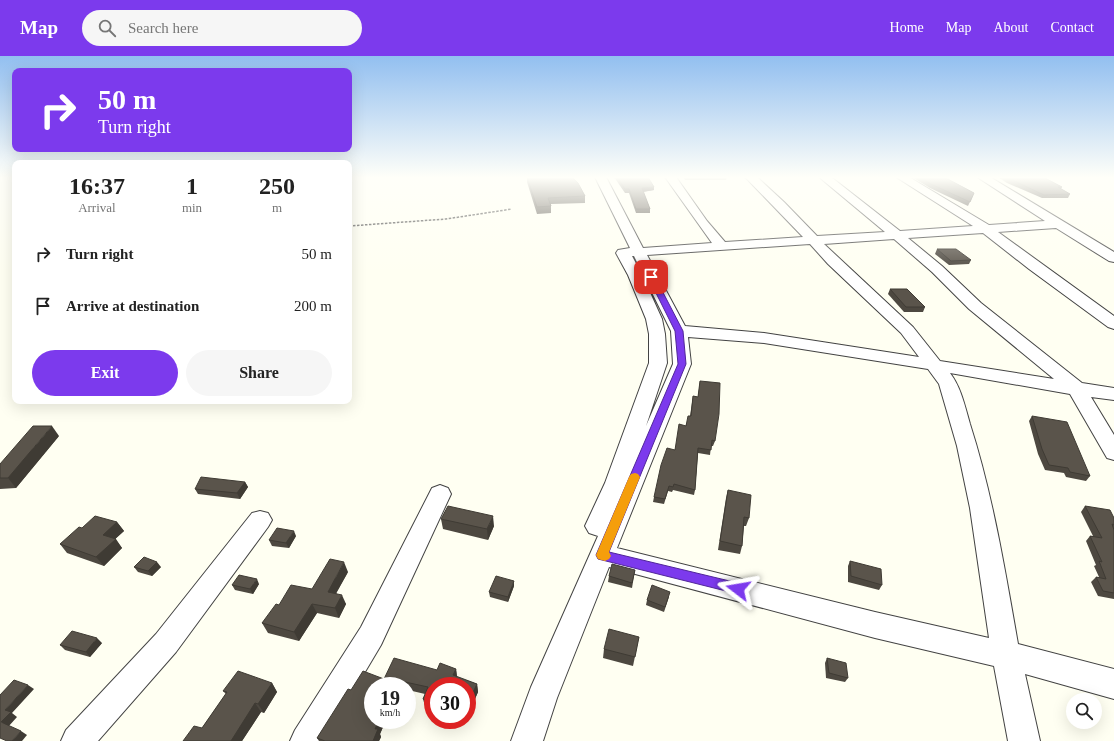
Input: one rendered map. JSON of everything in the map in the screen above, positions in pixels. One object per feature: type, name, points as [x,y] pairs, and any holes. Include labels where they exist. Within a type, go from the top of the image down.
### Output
[{"type":"street","points":[[527,741],[542,698],[682,364],[679,331],[616,209]]},
{"type":"street","points":[[692,209],[702,224],[720,245]]},
{"type":"street","points":[[784,209],[811,239],[907,330],[936,365],[948,383],[967,446],[982,508],[1006,655],[1024,741]]},
{"type":"street","points":[[864,209],[937,269],[975,306],[1021,342],[1076,389],[1114,453]]},
{"type":"street","points":[[954,209],[985,228],[1034,266],[1114,324]]},
{"type":"street","points":[[1034,209],[1114,258]]},
{"type":"street","points":[[1058,224],[623,252],[635,275],[654,319],[657,334],[658,363],[616,483],[597,526],[607,543],[753,593],[875,625],[1006,655],[1114,684]]},
{"type":"street","points":[[679,331],[762,338],[936,365],[1012,380],[1114,394]]},
{"type":"street","points":[[306,741],[371,636],[440,494]]},
{"type":"street","points":[[77,741],[166,643],[260,520]]},
{"type":"path","points":[[352,226],[446,219],[512,209]]},
{"type":"building","points":[[937,249],[956,249],[971,260],[951,261]]},
{"type":"building","points":[[890,289],[907,289],[925,307],[906,307]]},
{"type":"building","points":[[700,381],[720,383],[719,414],[715,441],[712,440],[711,450],[698,448],[695,490],[674,484],[673,487],[669,486],[665,499],[654,497],[661,465],[667,448],[675,450],[679,424],[686,426],[688,416],[691,416],[693,396],[698,397]]},
{"type":"building","points":[[1032,416],[1067,422],[1090,476],[1070,472],[1068,468],[1049,465],[1042,449]]},
{"type":"building","points":[[33,426],[52,426],[8,478],[0,478],[0,464]]},
{"type":"building","points":[[201,477],[245,482],[237,493],[195,489]]},
{"type":"building","points":[[728,490],[751,495],[749,518],[744,517],[742,546],[720,541]]},
{"type":"building","points":[[448,506],[493,516],[487,529],[441,519]]},
{"type":"building","points":[[1085,506],[1110,510],[1114,518],[1114,525],[1112,524],[1114,530],[1114,593],[1103,591],[1096,577],[1106,579],[1099,561],[1102,562],[1090,536],[1102,538]]},
{"type":"building","points":[[95,516],[117,522],[103,535],[116,539],[96,557],[60,544],[79,527],[82,528]]},
{"type":"building","points":[[277,528],[294,531],[286,543],[269,540]]},
{"type":"building","points":[[144,557],[157,562],[148,571],[134,567]]},
{"type":"building","points":[[330,559],[344,562],[328,592],[342,595],[335,608],[312,604],[294,632],[262,623],[276,604],[279,605],[291,585],[312,589]]},
{"type":"building","points":[[850,561],[881,569],[882,585],[851,576]]},
{"type":"building","points":[[612,564],[635,570],[632,583],[609,576]]},
{"type":"building","points":[[239,575],[257,579],[250,589],[232,585]]},
{"type":"building","points":[[496,576],[514,581],[508,597],[489,592]]},
{"type":"building","points":[[652,585],[670,592],[665,607],[647,600]]},
{"type":"building","points":[[609,629],[639,637],[635,657],[604,649]]},
{"type":"building","points":[[72,631],[97,638],[86,652],[60,645]]},
{"type":"building","points":[[394,658],[437,670],[440,663],[456,669],[453,675],[458,677],[424,677],[424,686],[416,684],[416,677],[385,677]]},
{"type":"building","points":[[827,658],[846,663],[848,678],[829,673]]},
{"type":"building","points":[[238,671],[272,683],[258,704],[255,703],[231,741],[183,741],[194,726],[202,728],[227,692],[223,691]]},
{"type":"building","points":[[363,671],[379,677],[364,677],[364,729],[378,729],[373,741],[325,741],[317,738],[348,689],[351,690]]},
{"type":"building","points":[[14,680],[28,685],[5,710],[11,712],[1,722],[21,731],[12,741],[7,741],[0,738],[0,695]]},
{"type":"slow traffic","points":[[605,556],[602,555],[635,477]]},
{"type":"route","points":[[651,277],[679,331],[682,364],[602,555],[738,589]]}]
